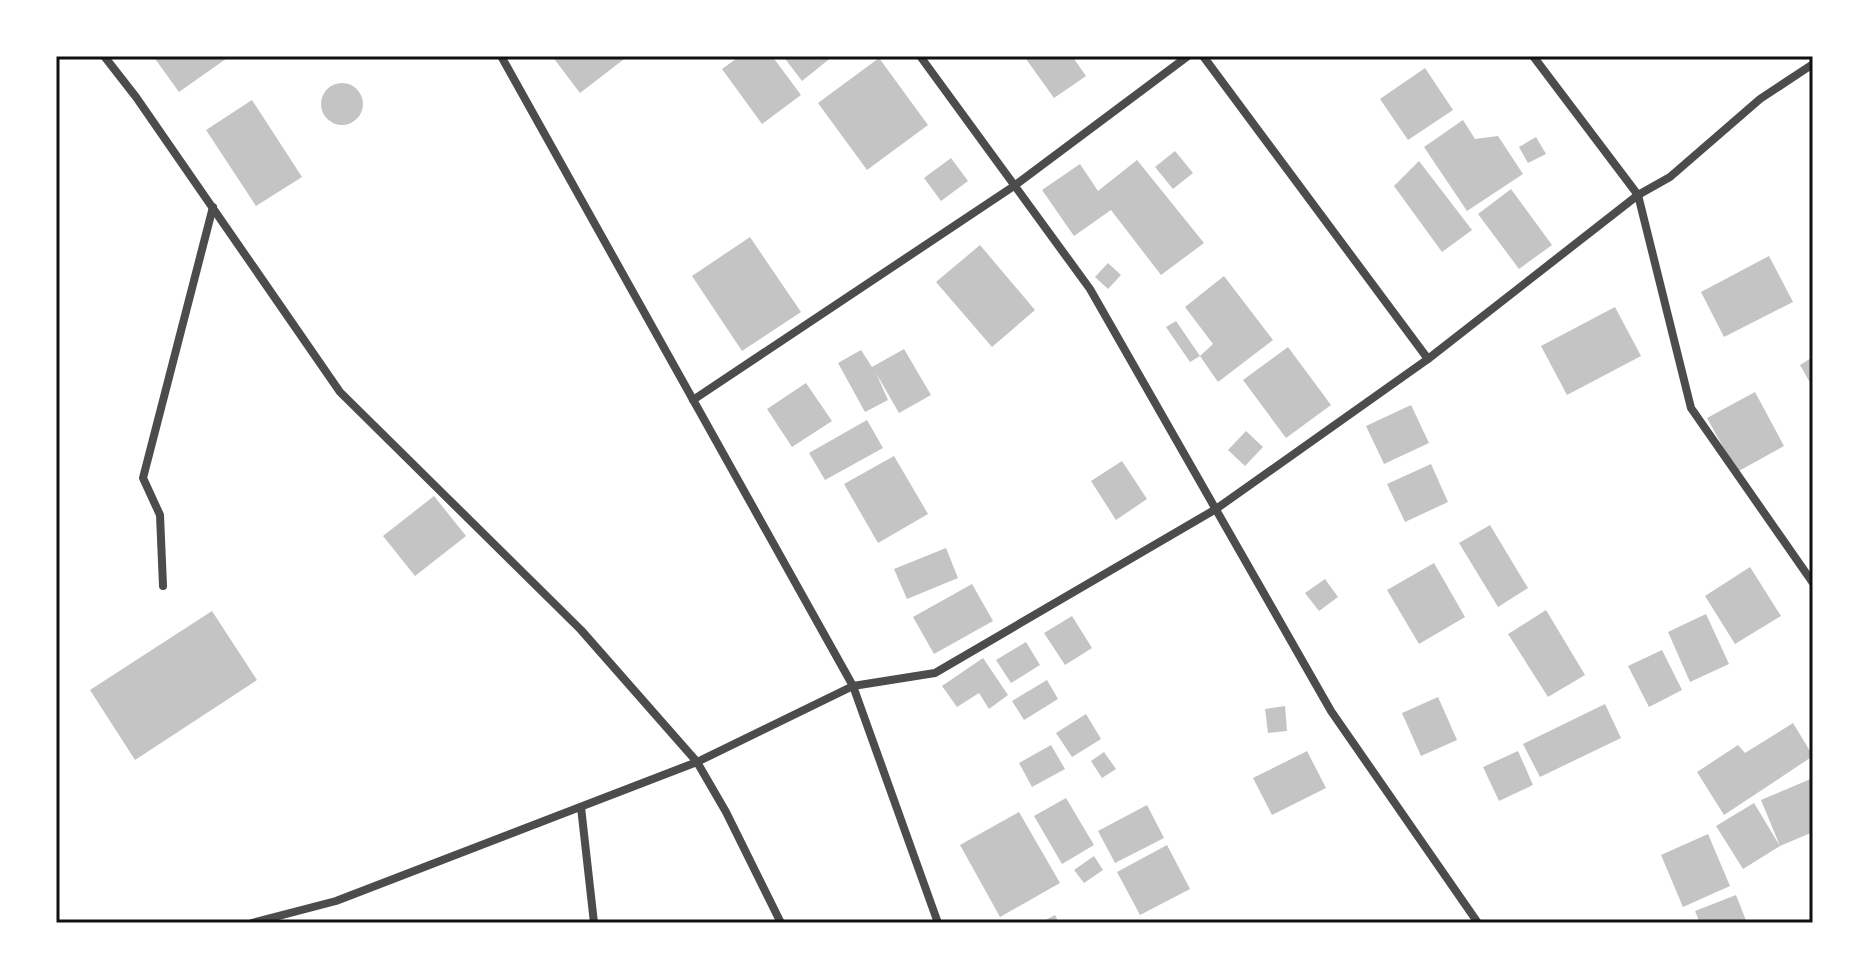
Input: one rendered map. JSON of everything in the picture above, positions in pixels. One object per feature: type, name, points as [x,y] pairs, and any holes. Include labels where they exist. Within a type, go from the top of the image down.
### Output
[{"type":"street","points":[[104,56],[213,207],[340,392],[581,630],[697,762],[726,812],[781,923]]},
{"type":"street","points":[[501,56],[853,686],[938,923]]},
{"type":"street","points":[[920,56],[1090,289],[1331,711],[1478,923]]},
{"type":"street","points":[[693,400],[1014,186],[1188,56]]},
{"type":"street","points":[[1203,56],[1428,359]]},
{"type":"street","points":[[1533,56],[1638,195],[1691,408],[1813,583]]},
{"type":"street","points":[[252,923],[336,901],[697,762],[853,686],[935,673],[1216,509],[1428,359],[1638,195],[1670,177],[1760,99],[1813,64]]},
{"type":"street","points":[[163,586],[160,515],[143,478],[213,207]]},
{"type":"street","points":[[581,807],[594,923]]},
{"type":"building","points":[[153,56],[230,56],[179,92]]},
{"type":"building","points":[[552,56],[628,56],[580,93]]},
{"type":"building","points":[[740,56],[772,56],[801,95],[762,124],[722,69]]},
{"type":"building","points":[[783,56],[833,56],[802,81]]},
{"type":"building","points":[[1030,56],[1072,56],[1086,76],[1054,98],[1026,59]]},
{"type":"building","points":[[879,58],[928,125],[867,170],[818,103]]},
{"type":"building","points":[[1425,68],[1453,110],[1408,140],[1380,99]]},
{"type":"building","points":[[342,83],[357,89],[363,104],[357,119],[342,125],[327,119],[321,104],[327,89]]},
{"type":"building","points":[[252,100],[302,177],[256,206],[206,130]]},
{"type":"building","points":[[1463,120],[1475,139],[1498,136],[1523,174],[1467,211],[1424,147]]},
{"type":"building","points":[[1536,137],[1546,154],[1528,163],[1519,147]]},
{"type":"building","points":[[1175,151],[1193,173],[1173,189],[1155,167]]},
{"type":"building","points":[[951,158],[968,181],[941,201],[924,178]]},
{"type":"building","points":[[1137,160],[1204,243],[1161,275],[1111,210],[1074,236],[1042,190],[1080,164],[1098,191]]},
{"type":"building","points":[[1419,161],[1472,230],[1442,252],[1394,186]]},
{"type":"building","points":[[1511,189],[1552,245],[1519,269],[1478,214]]},
{"type":"building","points":[[750,237],[801,312],[742,351],[692,276]]},
{"type":"building","points":[[980,245],[1035,310],[992,347],[936,282]]},
{"type":"building","points":[[1769,256],[1793,302],[1724,337],[1701,292]]},
{"type":"building","points":[[1108,263],[1121,275],[1108,289],[1095,277]]},
{"type":"building","points":[[1224,276],[1273,340],[1218,382],[1200,356],[1213,344],[1185,307]]},
{"type":"building","points":[[1615,307],[1641,356],[1567,395],[1541,346]]},
{"type":"building","points":[[1176,321],[1200,356],[1190,362],[1166,327]]},
{"type":"building","points":[[1288,347],[1331,405],[1286,438],[1243,380]]},
{"type":"building","points":[[904,349],[931,395],[899,413],[876,373],[888,400],[865,412],[838,363],[861,350],[872,367]]},
{"type":"building","points":[[1813,357],[1813,388],[1800,365]]},
{"type":"building","points":[[806,383],[832,421],[792,447],[767,409]]},
{"type":"building","points":[[1755,392],[1784,446],[1737,472],[1707,418]]},
{"type":"building","points":[[1411,405],[1429,443],[1384,464],[1366,426]]},
{"type":"building","points":[[867,420],[883,448],[825,480],[809,453]]},
{"type":"building","points":[[1246,431],[1263,447],[1245,466],[1228,450]]},
{"type":"building","points":[[894,456],[928,514],[878,543],[844,484]]},
{"type":"building","points":[[1122,461],[1147,499],[1116,520],[1091,481]]},
{"type":"building","points":[[1431,464],[1448,502],[1405,522],[1387,484]]},
{"type":"building","points":[[434,496],[466,536],[415,576],[383,536]]},
{"type":"building","points":[[1490,525],[1528,588],[1498,607],[1459,543]]},
{"type":"building","points":[[946,548],[958,578],[907,599],[894,569]]},
{"type":"building","points":[[1434,563],[1465,617],[1419,644],[1387,590]]},
{"type":"building","points":[[1750,567],[1781,616],[1735,644],[1705,596]]},
{"type":"building","points":[[1325,579],[1338,597],[1319,611],[1305,593]]},
{"type":"building","points":[[972,584],[993,621],[934,654],[913,617]]},
{"type":"building","points":[[1546,610],[1585,675],[1548,697],[1508,634]]},
{"type":"building","points":[[212,611],[257,680],[135,760],[90,690]]},
{"type":"building","points":[[1706,614],[1729,664],[1690,682],[1668,632]]},
{"type":"building","points":[[1072,616],[1092,648],[1065,665],[1044,633]]},
{"type":"building","points":[[1026,642],[1040,665],[1011,683],[996,660]]},
{"type":"building","points":[[1662,650],[1682,690],[1649,707],[1628,666]]},
{"type":"building","points":[[983,658],[1008,695],[989,709],[979,693],[957,707],[942,686]]},
{"type":"building","points":[[1047,680],[1058,699],[1024,720],[1012,701]]},
{"type":"building","points":[[1438,697],[1457,740],[1421,756],[1402,713]]},
{"type":"building","points":[[1605,704],[1621,738],[1540,777],[1523,744]]},
{"type":"building","points":[[1285,706],[1287,731],[1268,733],[1265,709]]},
{"type":"building","points":[[1086,714],[1101,739],[1072,757],[1056,733]]},
{"type":"building","points":[[1793,723],[1813,756],[1724,815],[1697,772],[1738,745],[1745,753]]},
{"type":"building","points":[[1051,745],[1065,769],[1032,787],[1019,763]]},
{"type":"building","points":[[1307,751],[1326,788],[1272,815],[1253,778]]},
{"type":"building","points":[[1518,751],[1533,785],[1499,801],[1483,767]]},
{"type":"building","points":[[1104,752],[1116,769],[1102,778],[1091,761]]},
{"type":"building","points":[[1813,778],[1813,832],[1780,846],[1761,800]]},
{"type":"building","points":[[1066,798],[1094,845],[1062,864],[1034,816]]},
{"type":"building","points":[[1754,803],[1780,846],[1743,869],[1716,826]]},
{"type":"building","points":[[1147,805],[1164,838],[1115,863],[1098,831]]},
{"type":"building","points":[[1019,812],[1060,883],[1000,917],[960,845]]},
{"type":"building","points":[[1708,834],[1730,886],[1683,907],[1661,855]]},
{"type":"building","points":[[1167,845],[1190,889],[1140,915],[1117,872]]},
{"type":"building","points":[[1094,856],[1103,870],[1084,883],[1074,870]]},
{"type":"building","points":[[1736,895],[1747,923],[1700,923],[1695,911]]},
{"type":"building","points":[[1055,915],[1059,923],[1040,923]]}]
